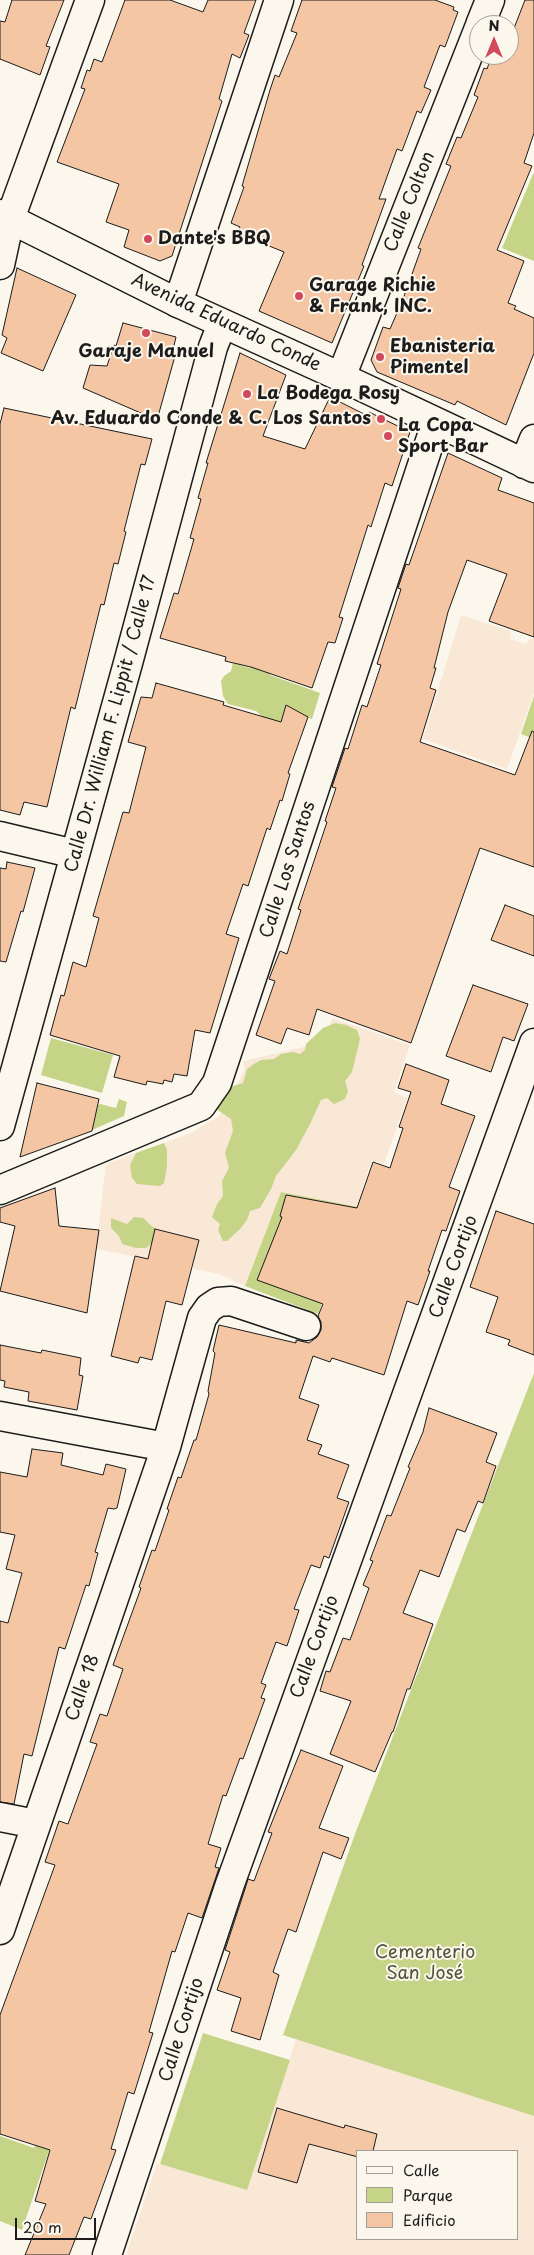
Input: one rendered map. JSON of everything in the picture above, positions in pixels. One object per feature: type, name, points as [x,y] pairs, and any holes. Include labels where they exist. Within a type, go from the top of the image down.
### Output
[{"type":"street","points":[[0,265],[5,217],[90,0]]},
{"type":"street","points":[[178,303],[279,0]]},
{"type":"street","name":"Calle Colton","points":[[484,15],[490,0]]},
{"type":"street","name":"Calle Colton","points":[[341,377],[469,54]]},
{"type":"street","name":"Avenida Eduardo Conde","points":[[5,217],[222,324],[341,377],[529,466]]},
{"type":"street","name":"Calle Dr. William F. Lippit / Calle 17","points":[[0,1126],[213,347],[222,324]]},
{"type":"street","name":"Calle Los Santos","points":[[0,1190],[201,1106],[217,1083],[436,423]]},
{"type":"street","points":[[529,466],[534,439]]},
{"type":"street","points":[[0,836],[75,854]]},
{"type":"street","name":"Calle Cortijo","points":[[107,2255],[233,1874],[534,1043]]},
{"type":"street","name":"Calle 18","points":[[0,1930],[166,1447],[202,1318],[209,1308],[218,1302],[231,1301],[306,1326]]},
{"type":"street","points":[[0,1416],[166,1447]]},
{"type":"street","points":[[0,1817],[36,1824]]},
{"type":"shaded area","points":[[461,615],[511,631],[510,639],[526,644],[530,638],[534,639],[534,693],[507,769],[423,739]]},
{"type":"shaded area","points":[[332,1018],[410,1045],[394,1092],[407,1098],[384,1164],[372,1160],[362,1189],[376,1196],[371,1211],[281,1192],[245,1286],[219,1274],[191,1268],[198,1240],[156,1229],[148,1259],[96,1249],[106,1164],[191,1133],[219,1116],[231,1099],[245,1068],[243,1061],[325,1042]]},
{"type":"shaded area","points":[[296,2039],[534,2116],[534,2255],[126,2255],[157,2163],[247,2190]]},
{"type":"green space","points":[[534,174],[534,261],[502,248]]},
{"type":"green space","points":[[257,648],[269,668],[270,675],[320,693],[312,719],[285,710],[280,726],[273,726],[256,711],[228,704],[223,696],[221,681],[231,671],[233,663],[250,668]]},
{"type":"green space","points":[[534,696],[534,739],[521,734]]},
{"type":"green space","points":[[335,1023],[357,1030],[360,1039],[352,1072],[345,1081],[348,1091],[345,1099],[334,1104],[327,1098],[321,1100],[296,1150],[276,1176],[260,1208],[250,1211],[247,1220],[240,1229],[227,1241],[223,1241],[218,1230],[220,1224],[212,1217],[217,1204],[223,1196],[222,1181],[229,1168],[225,1153],[233,1131],[231,1119],[216,1109],[215,1105],[226,1088],[243,1083],[247,1069],[254,1064],[261,1060],[274,1059],[281,1054],[293,1052],[300,1054],[305,1050],[306,1044],[323,1028]]},
{"type":"green space","points":[[51,1038],[113,1055],[102,1093],[41,1075]]},
{"type":"green space","points":[[119,1099],[127,1102],[124,1116],[92,1130],[98,1105],[116,1108]]},
{"type":"green space","points":[[164,1143],[167,1150],[167,1166],[164,1183],[160,1186],[137,1184],[132,1178],[130,1165],[136,1153]]},
{"type":"green space","points":[[281,1192],[358,1207],[318,1314],[245,1286]]},
{"type":"green space","points":[[134,1217],[143,1218],[155,1229],[152,1243],[146,1248],[136,1248],[122,1244],[119,1236],[111,1228],[111,1218],[127,1224]]},
{"type":"green space","name":"Cementerio San José","points":[[534,1373],[534,2116],[283,2035],[355,1834]]},
{"type":"green space","points":[[203,2033],[290,2060],[247,2190],[160,2164]]},
{"type":"green space","points":[[41,2132],[54,2136],[22,2230],[0,2221],[0,2136],[34,2148]]},
{"type":"building","points":[[12,0],[64,0],[46,46],[50,47],[40,75],[0,59],[0,21],[5,22]]},
{"type":"building","points":[[125,0],[170,0],[203,12],[208,0],[256,0],[244,33],[249,35],[240,58],[232,54],[219,99],[222,101],[172,256],[160,261],[124,247],[129,230],[106,222],[119,184],[57,162],[85,89],[81,88],[87,70],[90,71],[94,59],[102,62]]},
{"type":"building","points":[[302,0],[435,0],[454,7],[453,10],[458,12],[445,47],[440,45],[424,87],[431,90],[421,113],[417,111],[402,151],[397,149],[379,199],[386,199],[362,265],[364,266],[332,343],[259,311],[284,252],[237,233],[240,227],[231,223],[244,187],[242,186],[275,75],[279,77],[297,33],[291,31]]},
{"type":"building","points":[[525,0],[534,0],[534,133],[524,163],[532,166],[497,250],[524,261],[508,303],[516,306],[514,309],[534,318],[534,353],[506,425],[457,401],[455,405],[377,372],[371,360],[383,327],[390,329],[403,299],[421,249],[418,248],[451,166],[446,164],[457,137],[461,138],[478,97],[474,95],[484,68],[487,69],[488,65],[519,65],[519,15]]},
{"type":"building","points":[[17,268],[76,295],[43,371],[1,353],[7,338],[2,335]]},
{"type":"building","points":[[123,323],[176,337],[172,354],[175,356],[157,420],[83,388],[90,365],[107,366]]},
{"type":"building","points":[[240,353],[286,375],[263,436],[305,449],[330,397],[368,416],[369,412],[410,432],[392,486],[385,483],[371,527],[368,525],[339,617],[343,618],[335,643],[328,642],[312,688],[251,667],[225,661],[226,657],[160,638],[174,593],[178,594],[194,539],[190,538],[201,499],[198,498],[208,463],[206,463]]},
{"type":"building","points":[[4,408],[152,439],[145,465],[141,464],[124,531],[126,532],[118,564],[114,563],[104,605],[101,604],[75,709],[71,707],[47,807],[24,802],[20,815],[0,810],[0,424]]},
{"type":"building","points":[[448,453],[502,478],[498,490],[534,503],[534,637],[489,621],[507,574],[467,560],[448,612],[430,688],[436,690],[420,742],[515,775],[532,731],[534,732],[534,867],[480,848],[411,1043],[317,1009],[309,1035],[287,1028],[281,1044],[256,1035],[275,981],[269,979],[280,951],[287,954],[301,910],[298,909],[327,822],[325,821],[336,788],[332,787],[345,748],[348,749],[362,705],[367,707],[381,665],[377,664],[401,589],[398,588],[406,564],[409,565]]},
{"type":"building","points":[[156,683],[224,702],[223,705],[281,722],[286,705],[308,717],[288,773],[290,774],[282,801],[280,800],[270,830],[267,828],[248,886],[243,884],[226,934],[239,938],[210,1033],[195,1030],[187,1076],[174,1074],[172,1082],[164,1080],[163,1084],[147,1081],[146,1085],[114,1077],[120,1056],[50,1035],[61,995],[64,996],[73,962],[86,967],[99,918],[93,916],[123,812],[129,813],[146,747],[128,742],[141,697],[152,698]]},
{"type":"building","points":[[7,862],[35,868],[23,912],[21,911],[6,962],[0,961],[0,868],[6,869]]},
{"type":"building","points":[[505,905],[534,916],[534,956],[491,940]]},
{"type":"building","points":[[473,985],[528,1004],[514,1041],[503,1037],[491,1072],[446,1056]]},
{"type":"building","points":[[406,1064],[449,1080],[441,1104],[475,1116],[449,1187],[460,1191],[446,1231],[442,1230],[418,1305],[407,1301],[384,1375],[332,1358],[330,1362],[313,1356],[299,1398],[319,1405],[307,1440],[322,1445],[318,1454],[349,1465],[337,1498],[349,1502],[329,1558],[324,1556],[320,1568],[311,1565],[294,1609],[299,1610],[287,1646],[276,1642],[261,1683],[266,1685],[261,1698],[265,1699],[243,1759],[240,1758],[226,1796],[223,1795],[208,1844],[221,1848],[215,1867],[219,1868],[202,1918],[188,1913],[175,1952],[172,1951],[149,2032],[153,2033],[134,2094],[128,2092],[111,2149],[116,2150],[91,2219],[84,2217],[69,2255],[25,2255],[46,2204],[35,2201],[50,2150],[0,2134],[0,2015],[55,1865],[45,1862],[59,1821],[68,1824],[97,1744],[90,1742],[100,1714],[107,1716],[123,1669],[113,1665],[141,1588],[139,1587],[152,1550],[155,1551],[178,1477],[181,1478],[194,1440],[196,1440],[209,1394],[215,1353],[213,1351],[219,1325],[296,1343],[296,1340],[309,1343],[317,1337],[321,1330],[321,1322],[318,1316],[323,1304],[257,1280],[282,1217],[280,1216],[286,1195],[357,1208],[373,1162],[390,1168],[403,1128],[399,1127],[411,1092],[398,1088]]},
{"type":"building","points":[[37,1083],[99,1099],[92,1131],[20,1157]]},
{"type":"building","points":[[55,1188],[59,1226],[99,1230],[87,1313],[0,1291],[15,1226],[0,1222],[0,1208]]},
{"type":"building","points":[[496,1211],[534,1224],[534,1355],[508,1345],[510,1340],[486,1332],[498,1297],[470,1287]]},
{"type":"building","points":[[155,1229],[199,1240],[182,1305],[166,1301],[152,1360],[140,1357],[138,1363],[111,1356],[135,1256],[148,1259]]},
{"type":"building","points":[[0,1345],[41,1353],[42,1350],[81,1358],[79,1375],[83,1376],[77,1410],[28,1401],[29,1392],[4,1387],[5,1381],[0,1380]]},
{"type":"building","points":[[429,1408],[497,1433],[486,1462],[496,1466],[483,1503],[478,1501],[465,1532],[457,1529],[439,1577],[420,1570],[403,1613],[433,1624],[410,1689],[407,1689],[393,1732],[375,1772],[330,1754],[351,1701],[320,1691],[326,1671],[330,1672],[343,1638],[350,1640],[369,1588],[363,1585],[373,1561],[370,1560],[387,1515],[391,1516],[410,1468],[408,1467],[423,1432]]},
{"type":"building","points":[[32,1449],[63,1453],[61,1465],[103,1475],[106,1464],[126,1469],[117,1508],[108,1508],[95,1552],[98,1553],[89,1586],[86,1585],[65,1649],[59,1647],[32,1756],[24,1754],[14,1804],[0,1802],[0,1621],[8,1623],[22,1573],[6,1569],[15,1535],[0,1532],[0,1472],[27,1477]]},
{"type":"building","points":[[301,1750],[343,1766],[319,1828],[349,1838],[341,1859],[323,1852],[296,1932],[288,1929],[273,1972],[279,1975],[260,2040],[231,2031],[241,1998],[217,1990],[230,1952],[225,1950],[248,1879],[254,1881],[272,1833],[268,1832]]},
{"type":"building","points":[[277,2108],[344,2128],[345,2125],[377,2134],[373,2150],[356,2150],[356,2156],[309,2144],[297,2183],[258,2172]]},
{"type":"place","name":"Dante's BBQ","points":[[148,239]]},
{"type":"place","name":"Garage Richie & Frank, INC.","points":[[299,296]]},
{"type":"place","name":"Garaje Manuel","points":[[146,333]]},
{"type":"place","name":"Ebanisteria Pimentel","points":[[380,357]]},
{"type":"place","name":"La Bodega Rosy","points":[[247,394]]},
{"type":"place","name":"Av. Eduardo Conde & C. Los Santos","points":[[381,419]]},
{"type":"place","name":"La Copa Sport Bar","points":[[388,436]]}]
